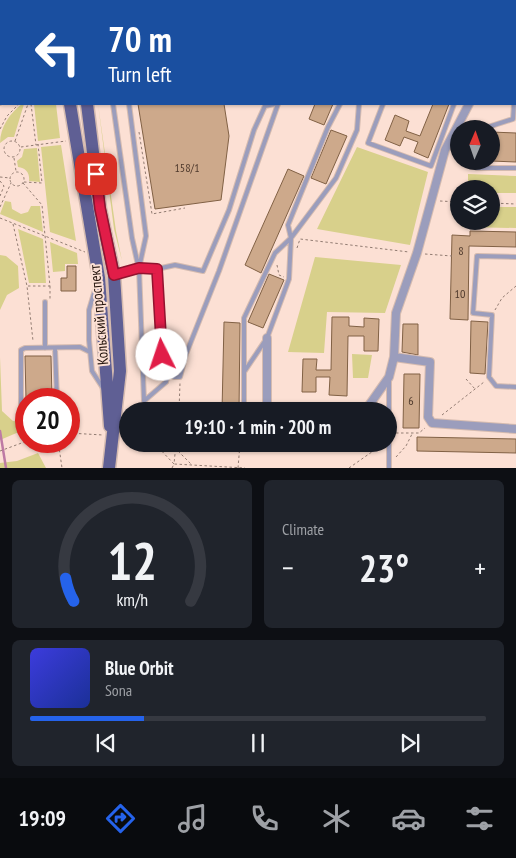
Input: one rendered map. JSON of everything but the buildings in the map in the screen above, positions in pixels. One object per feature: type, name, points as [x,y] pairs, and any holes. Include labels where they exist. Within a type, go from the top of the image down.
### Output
[{"type":"main road","name":"Кольский проспект","points":[[70,105],[113,371],[117,411],[111,435]]},
{"type":"main road","name":"Кольский проспект","points":[[87,105],[100,208],[114,275],[113,371],[107,396],[111,435],[109,468]]},
{"type":"street","points":[[267,338],[268,407],[365,411],[389,377],[394,357],[396,313],[417,253],[445,150],[468,105]]},
{"type":"street","points":[[394,357],[430,362],[428,417],[432,423],[516,429]]},
{"type":"lane","points":[[516,81],[516,90]]},
{"type":"lane","points":[[113,105],[132,238],[139,268],[144,401],[166,382],[168,374]]},
{"type":"lane","points":[[129,105],[146,236],[139,268]]},
{"type":"lane","points":[[114,275],[139,268],[157,269],[175,265],[204,271],[229,210],[254,130],[265,106],[270,105]]},
{"type":"lane","points":[[157,269],[163,370],[174,377],[180,377],[186,354],[219,271],[278,105]]},
{"type":"lane","points":[[244,372],[267,338],[288,279],[291,238],[288,225],[340,105]]},
{"type":"lane","points":[[244,402],[244,318],[275,253],[291,238],[336,178],[357,130],[359,105]]},
{"type":"lane","points":[[384,105],[368,143],[431,166],[454,105]]},
{"type":"lane","points":[[500,123],[513,119],[514,105]]},
{"type":"lane","points":[[500,168],[516,168]]},
{"type":"lane","points":[[516,257],[478,256],[473,314],[492,315],[489,377],[496,386],[516,387]]},
{"type":"lane","points":[[99,278],[89,310],[89,340],[92,371],[107,396]]},
{"type":"lane","points":[[45,348],[48,302]]},
{"type":"lane","points":[[80,347],[89,340]]},
{"type":"lane","points":[[21,388],[20,354],[25,348],[80,347],[90,352]]},
{"type":"lane","points":[[55,348],[57,388]]},
{"type":"lane","points":[[389,377],[389,402]]},
{"type":"lane","points":[[389,466],[390,452]]},
{"type":"path","points":[[0,129],[7,116],[18,105]]},
{"type":"path","points":[[15,142],[28,105]]},
{"type":"path","points":[[11,178],[16,186],[23,182],[42,183],[31,105]]},
{"type":"path","points":[[139,131],[152,214],[185,208]]},
{"type":"path","points":[[20,147],[69,140]]},
{"type":"path","points":[[4,147],[9,142],[15,142],[20,147]]},
{"type":"path","points":[[0,146],[4,147]]},
{"type":"path","points":[[4,147],[6,155],[14,157]]},
{"type":"path","points":[[14,157],[20,152],[20,147]]},
{"type":"path","points":[[11,178],[16,172],[14,157]]},
{"type":"path","points":[[16,172],[23,175],[23,182],[42,205],[50,286],[48,302]]},
{"type":"path","points":[[0,177],[11,178]]},
{"type":"path","points":[[0,181],[4,186],[0,196]]},
{"type":"path","points":[[0,207],[12,182]]},
{"type":"path","points":[[438,201],[450,202]]},
{"type":"path","points":[[500,203],[516,204]]},
{"type":"path","points":[[0,218],[86,252]]},
{"type":"path","points":[[14,224],[27,286],[33,348]]},
{"type":"path","points":[[296,249],[300,240],[452,256]]},
{"type":"path","points":[[277,268],[278,276],[285,278],[289,267]]},
{"type":"path","points":[[27,286],[50,286]]},
{"type":"path","points":[[492,315],[502,298],[516,286]]},
{"type":"path","points":[[179,402],[180,377]]},
{"type":"path","points":[[466,378],[475,389]]},
{"type":"path","points":[[438,418],[487,380]]},
{"type":"path","points":[[397,433],[419,432]]},
{"type":"path","points":[[389,466],[406,446],[412,433]]},
{"type":"path","points":[[80,434],[111,435]]},
{"type":"path","points":[[0,452],[15,445]]},
{"type":"path","points":[[163,452],[174,464],[245,468]]},
{"type":"path","points":[[172,468],[176,452]]},
{"type":"path","points":[[180,452],[192,466]]},
{"type":"path","points":[[238,468],[239,452]]},
{"type":"path","points":[[349,468],[372,452]]},
{"type":"path","points":[[60,453],[62,468]]},
{"type":"shaded area","points":[[21,105],[24,105],[14,137],[8,137],[0,143],[0,137],[6,121]]},
{"type":"shaded area","points":[[34,105],[56,105],[60,138],[38,141]]},
{"type":"shaded area","points":[[98,105],[122,261],[114,229]]},
{"type":"shaded area","points":[[61,145],[76,241],[50,232],[41,147]]},
{"type":"shaded area","points":[[357,147],[428,172],[410,245],[317,229]]},
{"type":"shaded area","points":[[37,148],[40,182],[29,181],[27,171],[18,167],[17,161],[22,157],[24,149]]},
{"type":"shaded area","points":[[468,174],[516,176],[516,193],[500,193],[500,180],[468,180]]},
{"type":"shaded area","points":[[5,201],[11,202],[12,209],[21,214],[28,212],[31,206],[40,206],[43,232],[0,214]]},
{"type":"shaded area","points":[[500,207],[516,207],[516,228],[500,228]]},
{"type":"shaded area","points":[[18,229],[43,239],[46,283],[29,283]]},
{"type":"shaded area","points":[[50,242],[77,253],[78,264],[65,264],[65,271],[53,272]]},
{"type":"shaded area","points":[[0,255],[6,256],[18,266],[19,288],[7,295],[0,310]]},
{"type":"shaded area","points":[[315,257],[401,265],[385,313],[327,312],[324,353],[288,352]]},
{"type":"shaded area","points":[[352,354],[372,355],[368,378],[353,378]]},
{"type":"shaded area","points":[[0,357],[2,411],[15,421],[15,434],[0,440]]},
{"type":"shaded area","points":[[38,453],[46,468],[0,468],[0,463],[17,461]]},
{"type":"waterway","points":[[0,431],[6,468]]},
{"type":"route","points":[[96,174],[100,208],[114,275],[122,271],[139,268],[157,269],[162,355]]}]
